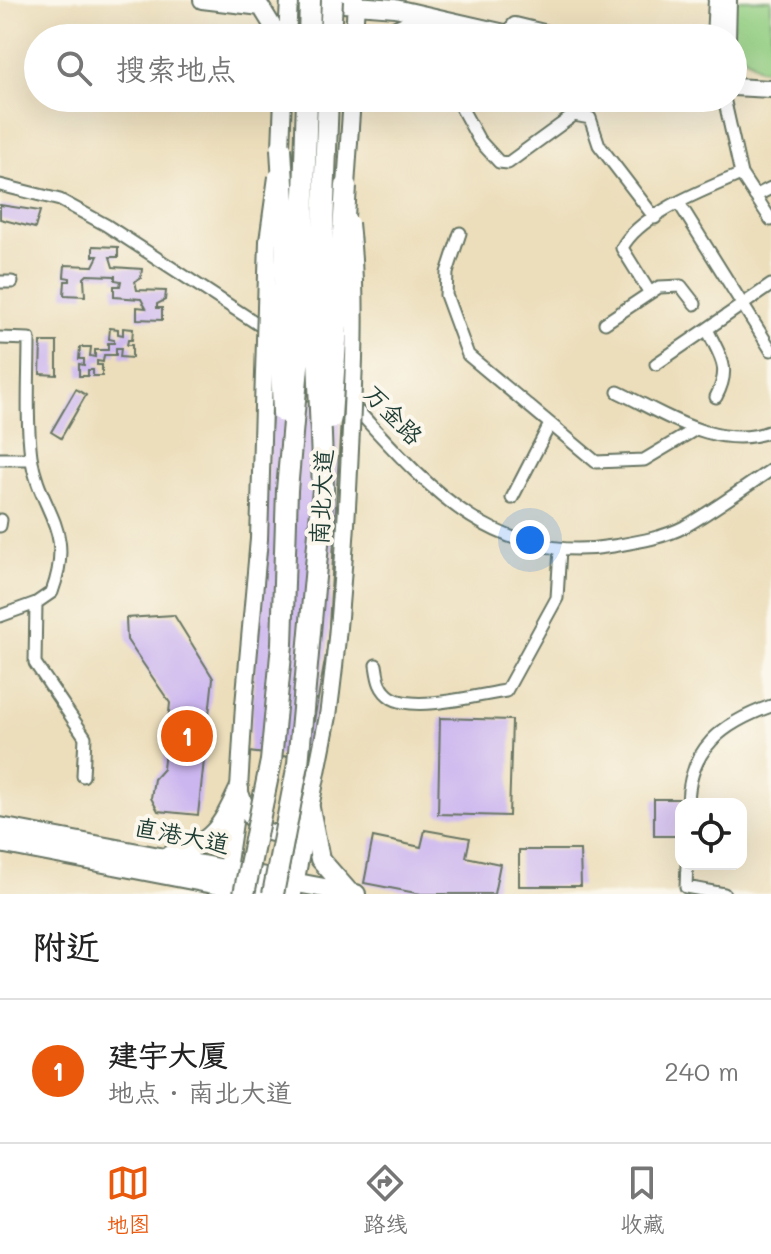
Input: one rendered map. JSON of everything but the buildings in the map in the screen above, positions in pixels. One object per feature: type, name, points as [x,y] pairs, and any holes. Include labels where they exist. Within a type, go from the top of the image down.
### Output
[{"type":"highway","points":[[309,24],[310,0]]},
{"type":"highway","points":[[331,24],[332,0]]},
{"type":"highway","name":"南北大道","points":[[244,894],[271,761],[282,644],[287,490],[299,355],[307,112]]},
{"type":"highway","name":"南北大道","points":[[273,894],[298,764],[323,489],[318,356],[327,112]]},
{"type":"highway","points":[[281,148],[286,238],[281,361],[287,490]]},
{"type":"highway","points":[[323,489],[337,362],[346,186]]},
{"type":"main road","points":[[202,0],[261,7],[271,24]]},
{"type":"main road","points":[[288,24],[291,0],[356,2],[460,24]]},
{"type":"main road","points":[[408,0],[507,24]]},
{"type":"main road","points":[[716,24],[717,0]]},
{"type":"main road","points":[[727,24],[728,0]]},
{"type":"main road","points":[[355,24],[356,2]]},
{"type":"main road","points":[[407,24],[445,20]]},
{"type":"main road","points":[[747,77],[771,78]]},
{"type":"main road","points":[[747,88],[771,89]]},
{"type":"main road","points":[[225,883],[239,789],[259,539],[268,241],[281,148],[282,112]]},
{"type":"main road","name":"南北大道","points":[[295,888],[328,716],[342,609],[353,405],[355,269],[346,186],[351,112]]},
{"type":"main road","points":[[239,789],[248,818],[265,829],[290,832],[299,826],[310,808]]},
{"type":"main road","points":[[202,894],[168,866],[213,836],[239,789]]},
{"type":"main road","points":[[310,808],[320,859],[353,893]]},
{"type":"main road","name":"直港大道","points":[[0,827],[168,866],[265,894]]},
{"type":"main road","name":"直港大道","points":[[0,843],[168,866]]},
{"type":"main road","name":"直港大道","points":[[225,883],[353,893]]},
{"type":"street","points":[[464,112],[479,140],[499,162],[508,163],[574,115],[590,118],[599,145],[655,218]]},
{"type":"street","points":[[727,112],[741,174],[771,220]]},
{"type":"street","points":[[650,293],[622,248],[628,236],[679,203],[741,174]]},
{"type":"street","name":"万金路","points":[[0,185],[60,200],[204,288],[305,355],[437,494],[467,517],[506,536],[560,549],[602,548],[681,528],[771,470]]},
{"type":"street","points":[[755,196],[771,188]]},
{"type":"street","points":[[679,203],[771,350]]},
{"type":"street","points":[[460,233],[447,273],[446,295],[468,355],[550,424],[596,462],[644,460],[696,429]]},
{"type":"street","points":[[656,364],[771,285]]},
{"type":"street","points":[[605,323],[659,287],[681,286],[695,304]]},
{"type":"street","points":[[707,329],[725,367],[726,379],[716,397]]},
{"type":"street","points":[[0,338],[29,339],[31,459],[59,532],[61,552],[52,592],[36,603],[0,616]]},
{"type":"street","points":[[618,392],[696,429],[735,439],[752,439],[771,431]]},
{"type":"street","points":[[512,498],[550,424]]},
{"type":"street","points":[[0,459],[31,459]]},
{"type":"street","points":[[376,665],[380,686],[393,699],[429,703],[506,691],[557,598],[560,549]]},
{"type":"street","points":[[36,603],[35,663],[85,737],[83,776]]},
{"type":"street","points":[[689,798],[698,760],[719,730],[771,706]]},
{"type":"street","points":[[687,870],[686,887],[724,894]]},
{"type":"green space","points":[[732,0],[771,0],[771,70],[759,69],[747,59],[747,24],[733,24]]},
{"type":"place","name":"建宇大厦","points":[[187,736]]}]
